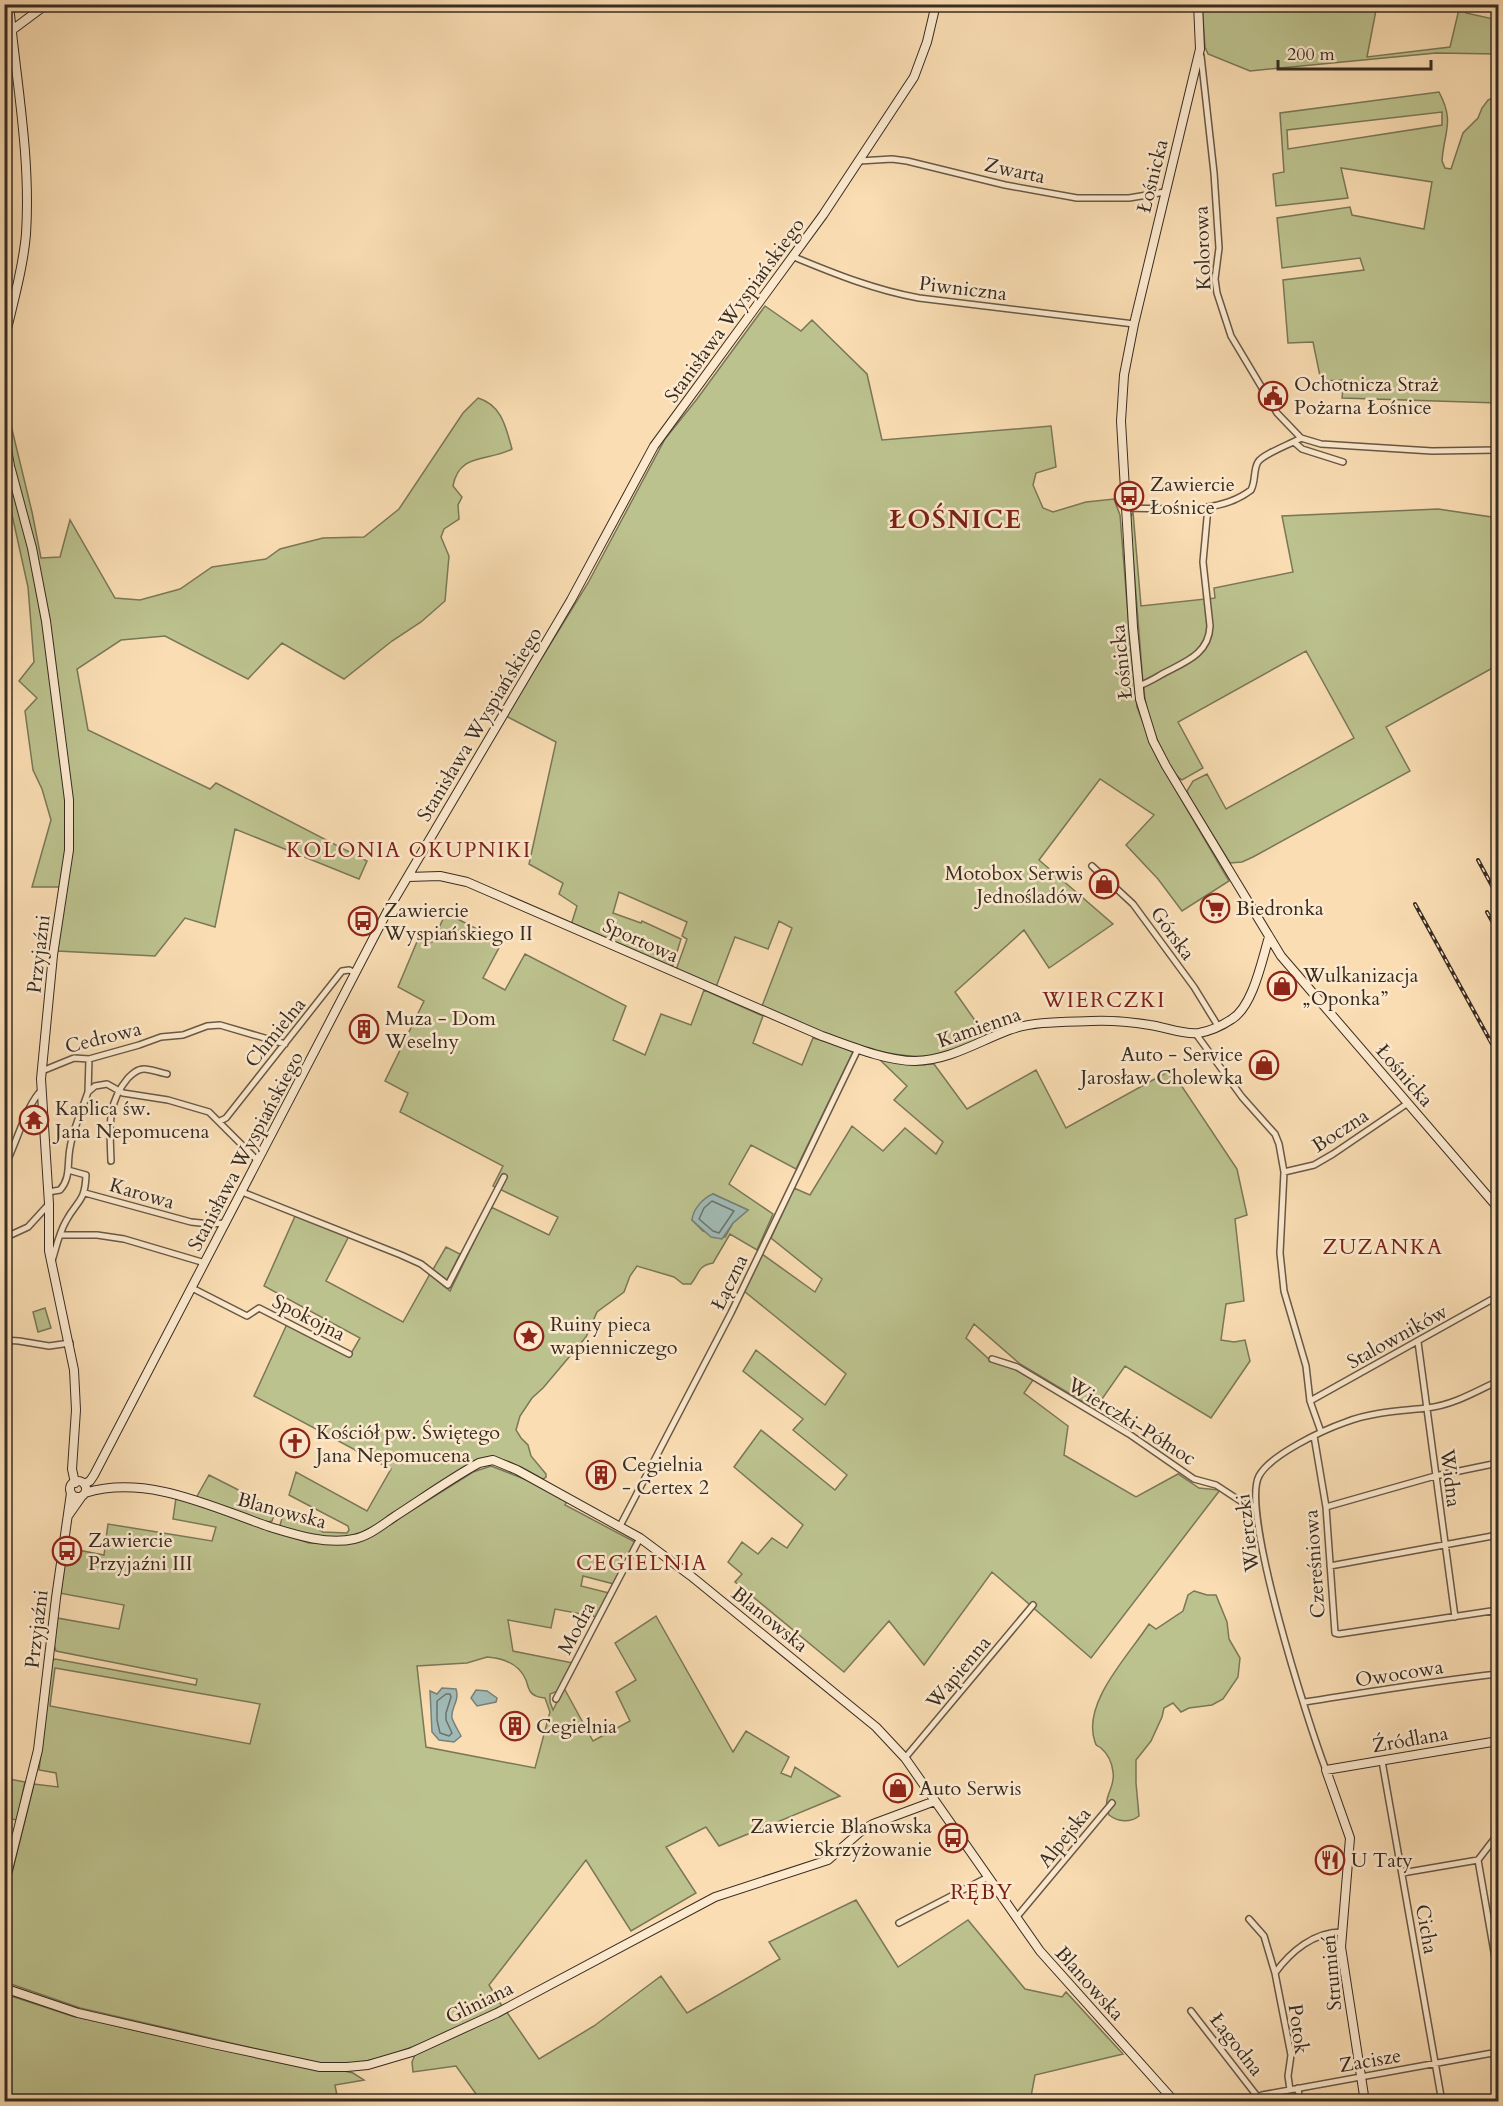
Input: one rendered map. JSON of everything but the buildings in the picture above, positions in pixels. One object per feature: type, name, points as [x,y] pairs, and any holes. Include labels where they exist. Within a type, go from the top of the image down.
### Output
[{"type":"street","points":[[4,342],[23,258],[26,224],[23,121],[9,4]]},
{"type":"street","points":[[4,36],[47,4]]},
{"type":"street","name":"Stanisława Wyspiańskiego","points":[[87,1483],[192,1288],[388,910],[572,600],[654,446],[794,257],[914,77],[927,42],[936,4]]},
{"type":"street","name":"Łośnicka","points":[[1198,4],[1200,50],[1134,324],[1126,363],[1121,409],[1125,508],[1138,686],[1146,722],[1166,766],[1269,937],[1294,973],[1498,1208]]},
{"type":"street","name":"Kolorowa","points":[[1200,50],[1214,173],[1219,248],[1215,279],[1222,312],[1231,336],[1275,410],[1301,438]]},
{"type":"street","name":"Zwarta","points":[[859,161],[892,159],[907,161],[1005,185],[1077,198],[1129,198],[1165,192]]},
{"type":"street","name":"Piwniczna","points":[[794,257],[885,292],[1134,324]]},
{"type":"street","name":"Przyjaźni","points":[[4,432],[10,466],[32,548],[46,621],[69,800],[68,864],[53,955],[42,1090],[49,1204],[50,1266],[70,1343],[76,1389],[72,1469],[75,1482],[71,1486],[38,1750],[4,1886]]},
{"type":"street","points":[[1125,508],[1208,507],[1225,502],[1248,492],[1254,485],[1260,459],[1301,438],[1336,445],[1432,451],[1498,450]]},
{"type":"street","points":[[1294,442],[1302,449],[1343,462]]},
{"type":"street","points":[[1138,686],[1151,682],[1192,659],[1207,643],[1210,635],[1203,562],[1208,507]]},
{"type":"street","name":"Górska","points":[[1092,866],[1133,904],[1194,987],[1218,1026]]},
{"type":"street","name":"Sportowa","points":[[408,876],[440,876],[467,882],[822,1036],[858,1049]]},
{"type":"street","points":[[1269,937],[1248,1001],[1237,1016],[1196,1034],[1242,1097],[1275,1134],[1281,1152],[1284,1172],[1280,1253],[1284,1291],[1306,1366],[1310,1401],[1321,1432]]},
{"type":"street","name":"Chmielna","points":[[220,1122],[226,1118],[342,971],[349,970],[356,973]]},
{"type":"street","name":"Kamienna","points":[[858,1049],[903,1060],[931,1060],[950,1055],[1010,1030],[1041,1024],[1093,1021],[1150,1025],[1196,1034]]},
{"type":"street","name":"Cedrowa","points":[[42,1071],[74,1058],[89,1059],[161,1037],[183,1035],[198,1028],[217,1025],[285,1044]]},
{"type":"street","name":"Łączna","points":[[620,1526],[734,1308],[858,1049]]},
{"type":"street","points":[[48,1192],[61,1188],[68,1170],[70,1147],[88,1092],[89,1059]]},
{"type":"street","points":[[111,1161],[110,1128],[114,1100],[118,1090],[138,1070],[167,1074]]},
{"type":"street","points":[[88,1092],[95,1086],[104,1084],[127,1094],[168,1100],[209,1112],[258,1161]]},
{"type":"street","points":[[4,1167],[32,1103],[42,1090]]},
{"type":"street","name":"Boczna","points":[[1284,1172],[1314,1165],[1334,1154],[1408,1103]]},
{"type":"street","points":[[50,1266],[65,1222],[81,1202],[85,1193],[86,1175],[68,1170]]},
{"type":"street","points":[[242,1192],[421,1264],[448,1285],[504,1177]]},
{"type":"street","name":"Karowa","points":[[85,1193],[191,1222],[226,1223]]},
{"type":"street","points":[[4,1238],[28,1227],[49,1204]]},
{"type":"street","points":[[60,1235],[97,1235],[124,1239],[205,1263]]},
{"type":"street","name":"Spokojna","points":[[192,1288],[248,1316],[259,1308],[349,1354]]},
{"type":"street","name":"Stalowników","points":[[1310,1401],[1498,1296]]},
{"type":"street","points":[[4,1340],[49,1346],[70,1343]]},
{"type":"street","name":"Widna","points":[[1418,1342],[1455,1617]]},
{"type":"street","name":"Wierczki-Północ","points":[[992,1359],[1017,1367],[1129,1434],[1194,1479],[1216,1485],[1248,1506],[1256,1506]]},
{"type":"street","name":"Wierczki","points":[[1326,1770],[1267,1578],[1255,1486],[1269,1463],[1321,1432],[1348,1421],[1376,1414],[1427,1408],[1457,1401],[1498,1381]]},
{"type":"street","name":"Czereśniowa","points":[[1314,1436],[1326,1507],[1335,1633],[1496,1610]]},
{"type":"street","name":"Blanowska","points":[[84,1495],[102,1489],[136,1487],[159,1490],[291,1534],[330,1540],[351,1540],[372,1531],[479,1463],[493,1460],[517,1470],[620,1526],[669,1558],[873,1724],[906,1758],[1016,1918],[1056,1970],[1175,2102]]},
{"type":"street","points":[[1326,1507],[1436,1476],[1498,1462]]},
{"type":"street","points":[[75,1482],[87,1483],[102,1489]]},
{"type":"street","points":[[71,1493],[75,1496],[84,1495],[87,1483]]},
{"type":"street","name":"Przyjaźni","points":[[68,1516],[84,1495]]},
{"type":"street","points":[[1330,1566],[1498,1535]]},
{"type":"street","name":"Modra","points":[[556,1699],[640,1538]]},
{"type":"street","name":"Wapienna","points":[[906,1758],[1033,1605]]},
{"type":"street","points":[[1496,1610],[1498,1636]]},
{"type":"street","name":"Owocowa","points":[[1305,1702],[1399,1689],[1418,1683],[1498,1674]]},
{"type":"street","name":"Źródlana","points":[[1326,1770],[1498,1741]]},
{"type":"street","name":"Cicha","points":[[1382,1761],[1442,2102]]},
{"type":"street","name":"Strumień","points":[[1326,1770],[1350,1838],[1342,1932],[1343,1962],[1365,2102]]},
{"type":"street","name":"Gliniana","points":[[4,1988],[78,2013],[320,2067],[368,2065],[412,2052],[497,2013],[715,1897],[828,1860],[873,1824],[935,1801]]},
{"type":"street","name":"Alpejska","points":[[1016,1918],[1112,1803]]},
{"type":"street","points":[[1402,1873],[1478,1860],[1498,1834]]},
{"type":"street","points":[[1478,1860],[1498,1975]]},
{"type":"street","points":[[899,1923],[988,1877]]},
{"type":"street","name":"Potok","points":[[1249,1919],[1264,1936],[1275,1973],[1291,2055],[1288,2076],[1290,2090]]},
{"type":"street","points":[[1275,1973],[1293,1952],[1307,1943],[1326,1934],[1342,1932]]},
{"type":"street","name":"Łagodna","points":[[1191,2011],[1257,2096]]},
{"type":"street","name":"Zacisze","points":[[1248,2102],[1257,2096],[1498,2052]]},
{"type":"street","points":[[1298,2088],[1300,2102]]},
{"type":"green space","points":[[1202,5],[1377,5],[1367,57],[1450,47],[1460,5],[1467,5],[1466,13],[1498,20],[1498,54],[1436,53],[1250,71],[1208,54],[1205,47]]},
{"type":"green space","points":[[1439,92],[1448,119],[1442,161],[1445,168],[1451,169],[1463,133],[1478,118],[1488,100],[1498,95],[1498,403],[1342,398],[1344,380],[1321,381],[1313,342],[1288,343],[1283,280],[1364,270],[1360,258],[1282,268],[1277,218],[1350,207],[1352,215],[1424,229],[1432,182],[1341,168],[1348,198],[1276,206],[1273,174],[1284,172],[1280,113]],"holes":[[[1442,112],[1442,125],[1288,149],[1287,130]]]},
{"type":"green space","points":[[765,306],[801,331],[812,320],[867,374],[882,440],[1051,426],[1056,467],[1036,473],[1033,485],[1043,508],[1053,512],[1086,502],[1114,499],[1120,515],[1137,707],[1157,758],[1229,881],[1182,911],[1158,879],[1126,845],[1154,815],[1100,779],[1039,860],[1113,924],[1049,968],[1024,930],[955,992],[986,1036],[944,1053],[909,1056],[866,1048],[762,1006],[792,928],[779,921],[768,949],[735,937],[716,987],[676,970],[687,939],[682,936],[687,922],[619,892],[613,913],[641,923],[642,921],[681,939],[673,965],[669,966],[571,925],[577,906],[559,894],[563,883],[529,864],[556,742],[506,716],[588,583],[665,439]]},
{"type":"green space","points":[[4,359],[9,417],[41,558],[60,557],[70,520],[115,598],[140,600],[180,589],[212,567],[266,559],[280,549],[323,538],[364,537],[399,509],[463,413],[478,398],[486,401],[498,412],[505,425],[512,449],[468,463],[456,475],[453,486],[462,497],[458,505],[459,519],[444,529],[441,537],[449,556],[445,601],[421,622],[392,641],[344,679],[282,643],[248,679],[165,636],[121,640],[77,669],[88,730],[210,789],[216,783],[367,861],[359,879],[235,829],[215,927],[185,918],[155,956],[57,951],[64,887],[32,887],[51,820],[42,789],[33,770],[25,711],[37,698],[19,681],[34,662],[28,587],[5,483]]},
{"type":"green space","points":[[1438,509],[1498,518],[1498,665],[1386,727],[1410,771],[1253,857],[1242,862],[1230,863],[1190,798],[1187,791],[1193,781],[1207,774],[1226,809],[1354,738],[1306,651],[1178,722],[1203,768],[1182,780],[1168,764],[1156,737],[1147,709],[1144,687],[1192,661],[1207,646],[1211,628],[1209,599],[1215,598],[1214,588],[1293,572],[1282,516]]},
{"type":"green space","points":[[1133,512],[1141,606],[1205,599],[1208,620],[1204,642],[1198,650],[1181,664],[1143,683],[1130,518]]},
{"type":"green space","points":[[446,913],[502,942],[483,978],[505,990],[525,954],[626,1006],[613,1040],[645,1055],[661,1014],[691,1025],[704,990],[763,1016],[753,1043],[802,1065],[813,1038],[853,1052],[796,1169],[751,1145],[729,1184],[773,1214],[757,1250],[730,1234],[713,1263],[701,1268],[691,1284],[683,1284],[674,1277],[637,1266],[624,1292],[597,1312],[586,1337],[532,1398],[520,1416],[516,1430],[528,1445],[531,1456],[546,1477],[543,1479],[505,1460],[481,1459],[361,1534],[336,1537],[293,1532],[280,1525],[284,1512],[304,1519],[323,1532],[347,1533],[349,1530],[348,1526],[289,1495],[296,1472],[367,1511],[391,1469],[254,1396],[287,1324],[349,1357],[360,1338],[264,1286],[296,1214],[349,1236],[326,1281],[403,1322],[430,1274],[450,1291],[491,1207],[549,1235],[558,1217],[493,1186],[503,1166],[400,1112],[408,1093],[385,1081],[424,1001],[398,987],[419,937],[432,942]],"holes":[[[713,1194],[748,1210],[733,1223],[725,1237],[703,1231],[692,1220]]]},
{"type":"green space","points":[[878,1058],[908,1064],[934,1064],[967,1109],[1036,1070],[1066,1128],[1171,1070],[1237,1169],[1247,1215],[1235,1219],[1244,1301],[1226,1304],[1221,1340],[1234,1342],[1245,1340],[1250,1361],[1211,1418],[1125,1366],[1095,1409],[1020,1364],[974,1324],[966,1338],[991,1361],[1015,1369],[1033,1380],[1024,1393],[1068,1426],[1064,1455],[1136,1497],[1178,1474],[1199,1488],[1220,1490],[1091,1658],[992,1572],[924,1665],[889,1621],[844,1672],[735,1582],[742,1574],[728,1562],[742,1542],[758,1554],[772,1538],[787,1548],[803,1525],[734,1467],[761,1430],[835,1490],[847,1475],[793,1430],[803,1419],[743,1371],[756,1350],[825,1405],[846,1374],[744,1291],[762,1254],[815,1292],[822,1279],[771,1238],[794,1188],[810,1195],[852,1126],[883,1151],[905,1128],[936,1154],[943,1142],[894,1100],[907,1086]]},
{"type":"green space","points":[[446,1247],[460,1254],[447,1280],[432,1271]]},
{"type":"green space","points":[[45,1308],[51,1328],[38,1332],[33,1312]]},
{"type":"green space","points":[[491,1466],[527,1480],[567,1501],[565,1505],[635,1542],[614,1584],[583,1576],[581,1586],[609,1593],[597,1617],[555,1609],[551,1628],[508,1620],[513,1651],[573,1663],[558,1691],[550,1694],[553,1710],[564,1688],[593,1741],[630,1721],[616,1692],[636,1680],[615,1643],[656,1616],[733,1752],[746,1731],[789,1757],[781,1773],[791,1777],[795,1767],[840,1796],[719,1846],[706,1827],[666,1847],[696,1893],[631,1931],[586,1860],[489,1985],[502,2006],[446,2033],[385,2056],[365,2061],[346,2064],[318,2063],[80,2008],[5,1982],[5,1901],[34,1784],[58,1787],[56,1773],[39,1770],[52,1661],[55,1659],[196,1685],[197,1679],[56,1651],[54,1645],[57,1618],[119,1629],[124,1605],[59,1593],[67,1548],[104,1555],[108,1524],[212,1541],[216,1527],[173,1519],[176,1498],[309,1543],[345,1543],[371,1536],[473,1472]],"holes":[[[487,1657],[505,1660],[515,1666],[523,1674],[532,1694],[545,1698],[550,1712],[535,1768],[426,1747],[417,1666],[467,1663]],[[55,1668],[260,1704],[250,1744],[50,1706]]]},
{"type":"green space","points":[[209,1475],[276,1509],[272,1521],[268,1522],[196,1498]]},
{"type":"green space","points":[[1194,1591],[1216,1595],[1227,1622],[1229,1639],[1240,1658],[1238,1677],[1223,1699],[1212,1705],[1189,1708],[1181,1712],[1173,1703],[1164,1708],[1151,1741],[1136,1760],[1139,1816],[1128,1821],[1116,1819],[1109,1815],[1107,1808],[1113,1783],[1113,1772],[1108,1756],[1095,1744],[1093,1727],[1095,1711],[1110,1680],[1149,1624],[1156,1629],[1183,1611],[1188,1595]]},
{"type":"green space","points":[[4,1778],[25,1782],[17,1820],[5,1818]]},
{"type":"green space","points":[[856,1900],[898,1967],[968,1920],[1025,1989],[1062,1997],[1066,1992],[1123,2054],[1035,2075],[1030,2102],[481,2101],[456,2066],[413,2072],[412,2062],[415,2055],[506,2011],[539,2059],[594,2026],[661,1976],[687,2013],[780,1959],[769,1942]]},
{"type":"green space","points":[[5,1994],[72,2016],[253,2056],[319,2069],[340,2070],[353,2073],[364,2080],[335,2085],[338,2101],[5,2102]]},
{"type":"water","points":[[713,1194],[748,1210],[733,1223],[722,1239],[711,1237],[692,1220],[699,1204]]},
{"type":"water","points":[[442,1688],[456,1689],[457,1698],[452,1718],[461,1736],[454,1742],[439,1740],[432,1732],[430,1691],[437,1694]]},
{"type":"water","points":[[476,1690],[487,1691],[497,1698],[496,1702],[477,1706],[471,1698]]},
{"type":"railway","points":[[1478,860],[1498,897]]},
{"type":"railway","points":[[1415,904],[1498,1055]]},
{"type":"railway","points":[[1487,912],[1498,932]]},
{"type":"place","name":"Ochotnicza Straż Pożarna Łośnice","points":[[1273,396]]},
{"type":"place","name":"Zawiercie Łośnice","points":[[1129,496]]},
{"type":"place","name":"Motobox Serwis Jednośladów","points":[[1104,884]]},
{"type":"place","name":"Biedronka","points":[[1215,908]]},
{"type":"place","name":"Zawiercie Wyspiańskiego II","points":[[363,921]]},
{"type":"place","name":"Wulkanizacja „Oponka”","points":[[1282,986]]},
{"type":"place","name":"Muza - Dom Weselny","points":[[364,1029]]},
{"type":"place","name":"Auto - Service Jarosław Cholewka","points":[[1264,1065]]},
{"type":"place","name":"Kaplica św. Jana Nepomucena","points":[[34,1120]]},
{"type":"place","name":"Ruiny pieca wapienniczego","points":[[529,1336]]},
{"type":"place","name":"Kościół pw. Świętego Jana Nepomucena","points":[[295,1443]]},
{"type":"place","name":"Cegielnia - Certex 2","points":[[601,1475]]},
{"type":"place","name":"Zawiercie Przyjaźni III","points":[[67,1551]]},
{"type":"place","name":"Cegielnia","points":[[515,1726]]},
{"type":"place","name":"Auto Serwis","points":[[898,1788]]},
{"type":"place","name":"Zawiercie Blanowska Skrzyżowanie","points":[[953,1838]]},
{"type":"place","name":"U Taty","points":[[1330,1860]]},
{"type":"district","name":"ŁOŚNICE","points":[[956,519]]},
{"type":"district","name":"KOLONIA OKUPNIKI","points":[[409,850]]},
{"type":"district","name":"WIERCZKI","points":[[1104,1000]]},
{"type":"district","name":"ZUZANKA","points":[[1383,1247]]},
{"type":"district","name":"CEGIELNIA","points":[[642,1563]]},
{"type":"district","name":"RĘBY","points":[[982,1892]]}]
